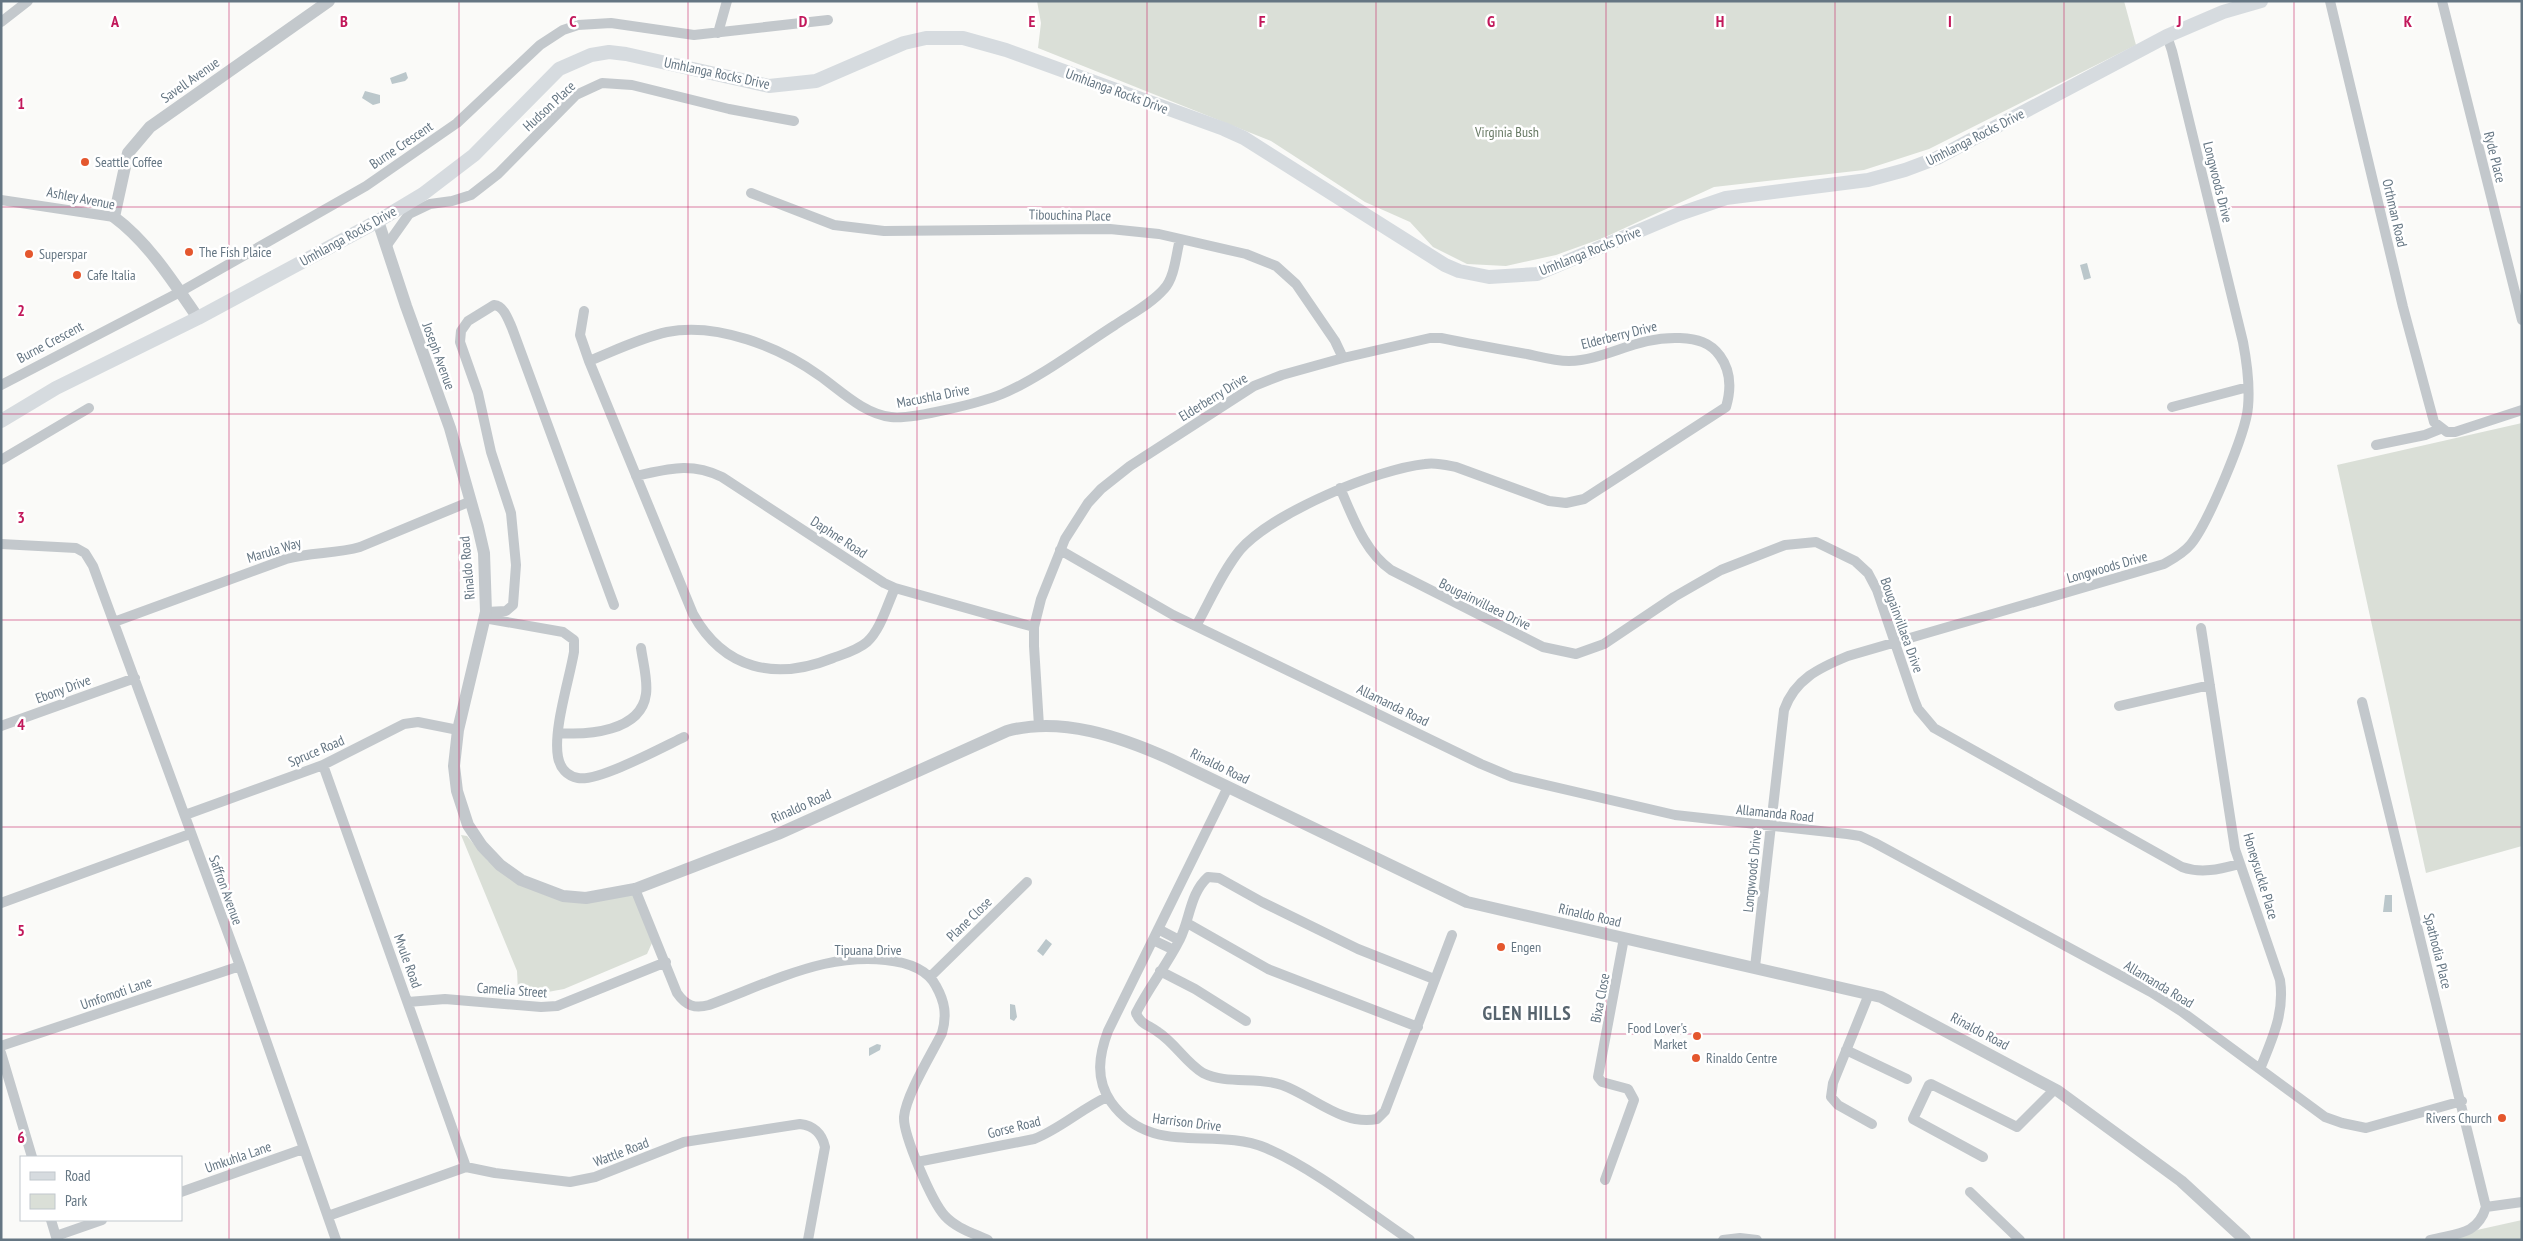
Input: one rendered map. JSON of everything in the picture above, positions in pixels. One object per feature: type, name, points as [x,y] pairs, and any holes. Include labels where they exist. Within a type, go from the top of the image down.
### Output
[{"type":"main road","name":"Umhlanga Rocks Drive","points":[[1,421],[82,374],[198,318],[378,220],[442,181],[474,155],[558,69],[591,55],[626,54],[762,84],[788,86],[816,81],[904,43],[926,38],[963,38],[1006,50],[1224,129],[1244,138],[1445,265],[1458,271],[1489,277],[1523,276],[1553,269],[1679,214],[1726,198],[1868,180],[1912,168],[1937,158],[2166,36],[2223,12],[2261,1]]},
{"type":"street","points":[[1,22],[28,1]]},
{"type":"street","name":"Savell Avenue","points":[[114,217],[128,153],[150,126],[330,1]]},
{"type":"street","points":[[718,33],[727,1]]},
{"type":"street","name":"Orthman Road","points":[[2330,1],[2430,414],[2440,429]]},
{"type":"street","name":"Ryde Place","points":[[2442,1],[2522,320]]},
{"type":"street","name":"Burne Crescent","points":[[1,384],[180,292],[366,186],[457,124],[540,44],[563,30],[578,25],[611,23],[694,35],[828,20]]},
{"type":"street","name":"Longwoods Drive","points":[[1755,967],[1784,710],[1794,689],[1801,681],[1821,667],[1848,656],[2164,564],[2178,556],[2191,545],[2201,528],[2236,447],[2248,408],[2248,387],[2243,342],[2172,51],[2166,36]]},
{"type":"street","name":"Hudson Place","points":[[387,245],[409,214],[424,206],[472,195],[512,161],[576,95],[602,84],[632,85],[729,109],[794,121]]},
{"type":"street","name":"Tibouchina Place","points":[[751,193],[834,225],[848,228],[884,231],[1110,229],[1159,234],[1246,254],[1276,266],[1296,284],[1336,341],[1343,358]]},
{"type":"street","name":"Ashley Avenue","points":[[1,200],[12,200],[114,217],[128,228],[180,292],[198,318]]},
{"type":"street","name":"Joseph Avenue","points":[[378,220],[406,306],[450,428],[471,501]]},
{"type":"street","name":"Macushla Drive","points":[[589,361],[644,339],[669,332],[698,331],[732,335],[760,344],[794,359],[866,409],[892,417],[910,417],[994,398],[1005,393],[1153,300],[1165,288],[1170,278],[1180,239]]},
{"type":"street","points":[[485,615],[506,611],[513,605],[516,551],[509,502],[491,452],[478,393],[461,348],[459,336],[468,321],[494,305],[500,306],[512,328],[614,605]]},
{"type":"street","points":[[584,311],[580,335],[589,361],[700,626],[715,644],[735,658],[764,668],[787,671],[817,665],[860,648],[875,632],[895,588]]},
{"type":"street","name":"Elderberry Drive","points":[[1039,726],[1034,627],[1044,592],[1060,550],[1088,503],[1106,484],[1130,466],[1254,386],[1282,375],[1419,339],[1441,338],[1567,361],[1665,337],[1701,341],[1716,351],[1723,360],[1731,392],[1726,407],[1584,499],[1566,503],[1549,501],[1456,467],[1426,463],[1356,481],[1255,534],[1234,559],[1196,626]]},
{"type":"street","points":[[2172,407],[2248,387]]},
{"type":"street","points":[[1,460],[89,408]]},
{"type":"street","points":[[2376,445],[2425,435],[2440,429],[2447,432],[2455,432],[2522,410]]},
{"type":"street","name":"Daphne Road","points":[[636,476],[686,467],[709,471],[722,477],[871,575],[895,588],[1034,627]]},
{"type":"street","name":"Bougainvillaea Drive","points":[[1340,488],[1361,534],[1380,562],[1403,578],[1518,636],[1551,650],[1576,654],[1589,651],[1620,635],[1674,597],[1721,570],[1766,551],[1801,542],[1816,542],[1826,545],[1855,561],[1868,573],[1877,590],[1918,709],[1926,720],[1946,736],[2182,867],[2205,871],[2239,864]]},
{"type":"street","name":"Rinaldo Road","points":[[471,501],[484,553],[485,615],[458,730],[454,766],[457,791],[468,825],[482,846],[500,865],[539,888],[563,896],[586,898],[635,889],[778,834],[992,737],[1021,727],[1054,726],[1126,740],[1467,902],[1869,994],[1902,1006],[2056,1089],[2166,1169],[2245,1240]]},
{"type":"street","name":"Marula Way","points":[[114,622],[286,559],[313,552],[342,552],[360,548],[471,501]]},
{"type":"street","name":"Saffron Avenue","points":[[1,544],[76,548],[85,553],[93,566],[240,966],[336,1240]]},
{"type":"street","name":"Allamanda Road","points":[[1060,550],[1196,626],[1481,764],[1512,777],[1675,815],[1847,834],[1875,843],[2151,992],[2325,1117],[2354,1127],[2366,1128],[2462,1101]]},
{"type":"street","points":[[485,615],[563,632],[574,640],[574,652],[559,733],[558,756],[560,765],[565,772],[579,779],[591,777],[622,766],[684,737]]},
{"type":"street","name":"Honeysuckle Place","points":[[2201,628],[2235,849],[2280,980],[2282,992],[2280,1018],[2260,1069]]},
{"type":"street","points":[[559,733],[590,734],[622,724],[634,717],[642,706],[646,695],[641,648]]},
{"type":"street","name":"Ebony Drive","points":[[1,726],[134,678]]},
{"type":"street","points":[[2119,706],[2210,685]]},
{"type":"street","name":"Spathodia Place","points":[[2362,702],[2462,1101],[2486,1206]]},
{"type":"street","name":"Spruce Road","points":[[185,815],[323,766],[404,724],[418,722],[458,730]]},
{"type":"street","name":"Mvule Road","points":[[323,766],[466,1167]]},
{"type":"street","name":"Harrison Drive","points":[[1228,787],[1108,1030],[1101,1051],[1099,1068],[1107,1097],[1128,1121],[1143,1131],[1157,1135],[1251,1144],[1276,1153],[1410,1240]]},
{"type":"street","points":[[1,903],[190,834]]},
{"type":"street","points":[[1434,979],[1358,949],[1262,902],[1219,878],[1208,877],[1201,885],[1191,904],[1187,923],[1174,950],[1147,991],[1136,1013],[1144,1024],[1164,1036],[1199,1070],[1216,1077],[1281,1084],[1332,1111],[1347,1116],[1373,1120],[1382,1116],[1452,935]]},
{"type":"street","name":"Plane Close","points":[[931,976],[1028,882]]},
{"type":"street","name":"Tipuana Drive","points":[[635,889],[677,993],[690,1006],[699,1008],[808,969],[840,961],[896,960],[909,964],[931,976]]},
{"type":"street","points":[[1187,923],[1222,944],[1285,976],[1418,1027]]},
{"type":"street","points":[[1158,929],[1179,940]]},
{"type":"street","name":"Bixa Close","points":[[1605,1180],[1634,1100],[1628,1089],[1600,1080],[1598,1072],[1624,938]]},
{"type":"street","points":[[1153,940],[1174,950]]},
{"type":"street","name":"Camelia Street","points":[[408,1002],[444,999],[541,1007],[557,1006],[666,962]]},
{"type":"street","name":"Umfomoti Lane","points":[[1,1046],[240,966]]},
{"type":"street","points":[[1160,971],[1194,989],[1246,1022]]},
{"type":"street","points":[[931,976],[945,1008],[945,1021],[906,1106],[904,1119],[917,1162],[935,1202],[945,1216],[959,1228],[988,1240]]},
{"type":"street","points":[[1869,994],[1833,1084],[1831,1097],[1838,1105],[1872,1124]]},
{"type":"street","points":[[1846,1050],[1907,1079]]},
{"type":"street","points":[[1,1053],[32,1156]]},
{"type":"street","points":[[1983,1157],[1913,1120],[1929,1085],[1931,1084],[2017,1127],[2056,1089]]},
{"type":"street","name":"Gorse Road","points":[[917,1162],[1034,1139],[1048,1134],[1090,1105],[1107,1097]]},
{"type":"street","name":"Wattle Road","points":[[328,1216],[466,1167],[548,1181],[576,1182],[595,1177],[684,1142],[724,1134],[808,1125],[819,1133],[825,1147],[808,1240]]},
{"type":"street","name":"Umkuhla Lane","points":[[182,1192],[303,1149]]},
{"type":"street","points":[[1970,1192],[2020,1240]]},
{"type":"street","points":[[2430,1240],[2473,1228],[2479,1223],[2486,1206],[2522,1202]]},
{"type":"street","points":[[51,1221],[56,1238],[99,1221]]},
{"type":"street","points":[[1722,1240],[1740,1238],[1757,1240]]},
{"type":"green space","name":"Virginia Bush","points":[[1037,1],[2124,1],[2136,45],[1929,149],[1864,170],[1714,187],[1603,238],[1556,255],[1506,266],[1467,264],[1433,247],[1410,222],[1365,202],[1271,141],[1038,48],[1041,23]]},
{"type":"green space","points":[[2522,423],[2522,846],[2426,873],[2337,465]]},
{"type":"green space","points":[[461,835],[467,836],[488,861],[534,885],[589,899],[632,887],[652,943],[647,954],[564,989],[537,994],[518,991],[517,971]]},
{"type":"green space","points":[[2522,1220],[2522,1240],[2440,1240],[2450,1236]]},
{"type":"shaded area","points":[[406,72],[408,78],[405,81],[392,84],[390,78]]},
{"type":"shaded area","points":[[365,91],[380,95],[380,103],[373,105],[362,98]]},
{"type":"shaded area","points":[[2087,263],[2091,278],[2084,280],[2080,265]]},
{"type":"shaded area","points":[[2385,895],[2392,895],[2392,912],[2383,912]]},
{"type":"shaded area","points":[[1046,939],[1052,944],[1043,956],[1037,951]]},
{"type":"shaded area","points":[[1010,1004],[1015,1005],[1017,1017],[1014,1021],[1010,1019]]},
{"type":"shaded area","points":[[877,1044],[881,1045],[880,1050],[869,1056],[869,1048]]},
{"type":"place","name":"Seattle Coffee","points":[[85,162]]},
{"type":"place","name":"The Fish Plaice","points":[[189,252]]},
{"type":"place","name":"Superspar","points":[[29,254]]},
{"type":"place","name":"Cafe Italia","points":[[77,275]]},
{"type":"place","name":"Engen","points":[[1501,947]]},
{"type":"place","name":"Food Lover's Market","points":[[1697,1036]]},
{"type":"place","name":"Rinaldo Centre","points":[[1696,1058]]},
{"type":"place","name":"Rivers Church","points":[[2502,1118]]},
{"type":"district","name":"GLEN HILLS","points":[[1527,1013]]}]
